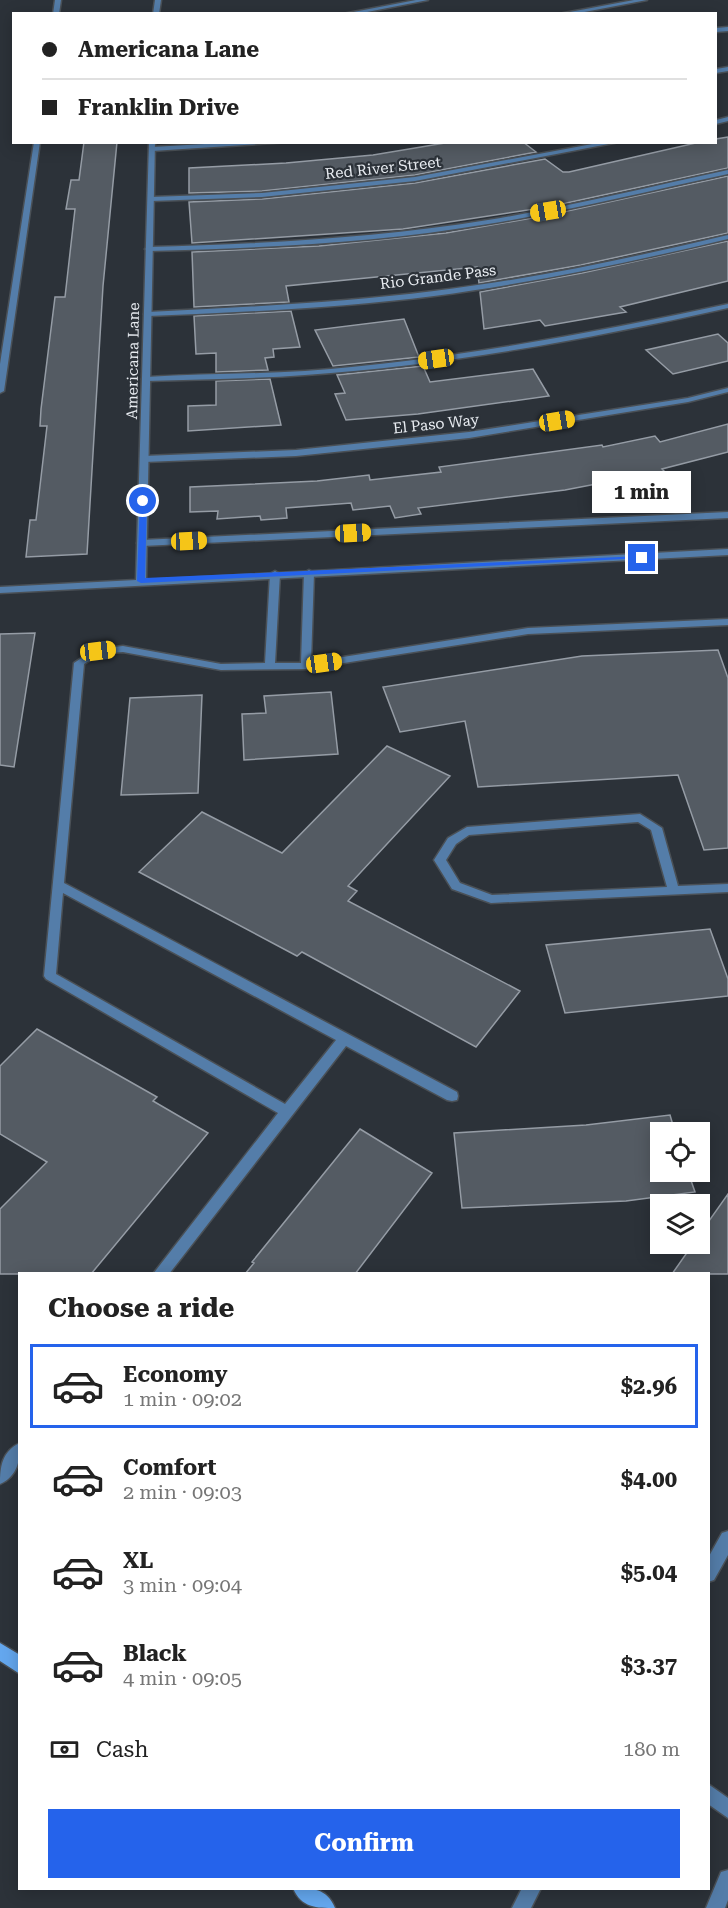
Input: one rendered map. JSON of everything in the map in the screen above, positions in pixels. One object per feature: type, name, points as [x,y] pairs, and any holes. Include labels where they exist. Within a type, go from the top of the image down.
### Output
[{"type":"main road","points":[[0,1651],[18,1664]]},
{"type":"main road","points":[[304,1890],[326,1908]]},
{"type":"street","points":[[356,12],[425,0]]},
{"type":"street","points":[[573,12],[644,0]]},
{"type":"street","points":[[0,392],[37,144]]},
{"type":"street","points":[[152,146],[219,144]]},
{"type":"street","name":"Red River Street","points":[[151,199],[262,195],[415,179],[605,144]]},
{"type":"street","name":"Americana Lane","points":[[141,581],[152,146]]},
{"type":"street","points":[[149,249],[220,248],[382,236],[548,211],[728,172]]},
{"type":"street","name":"Rio Grande Pass","points":[[148,314],[291,307],[472,288],[616,264],[728,237]]},
{"type":"street","points":[[146,379],[326,372],[413,362],[630,328],[728,306]]},
{"type":"street","name":"El Paso Way","points":[[144,459],[296,453],[469,435],[688,400],[728,390]]},
{"type":"street","points":[[142,543],[728,514]]},
{"type":"street","points":[[0,590],[276,574],[598,561],[728,552]]},
{"type":"street","points":[[306,666],[309,573]]},
{"type":"street","points":[[270,666],[276,574]]},
{"type":"street","points":[[287,1112],[50,976],[79,663],[98,651],[123,649],[221,667],[306,666],[528,631],[728,622]]},
{"type":"street","points":[[674,891],[656,828],[640,818],[467,831],[452,841],[440,860],[456,886],[491,899],[674,891],[728,888]]},
{"type":"street","points":[[58,885],[452,1096]]},
{"type":"street","points":[[162,1272],[344,1039]]},
{"type":"street","points":[[0,1476],[18,1454]]},
{"type":"street","points":[[710,1570],[728,1539]]},
{"type":"street","points":[[710,1795],[728,1809]]},
{"type":"street","points":[[715,1908],[728,1879]]},
{"type":"street","points":[[521,1908],[531,1890]]},
{"type":"building","points":[[728,137],[728,168],[548,207],[403,229],[192,243],[189,202],[262,199],[415,183],[545,159],[563,172],[569,172],[691,144],[717,144],[717,139]]},
{"type":"building","points":[[84,144],[117,144],[103,286],[87,554],[26,557],[30,520],[36,520],[47,426],[40,426],[41,409],[55,297],[65,297],[75,209],[66,209],[71,180],[79,180]]},
{"type":"building","points":[[439,144],[526,144],[536,152],[415,175],[262,191],[189,193],[189,168],[286,163],[373,155]]},
{"type":"building","points":[[728,176],[728,233],[581,265],[479,283],[477,267],[286,286],[289,302],[194,307],[192,252],[319,246],[446,233],[549,215]]},
{"type":"building","points":[[728,241],[728,281],[620,307],[626,312],[545,326],[540,320],[484,329],[480,292],[582,273]]},
{"type":"building","points":[[291,311],[300,347],[273,349],[274,357],[265,358],[268,370],[216,372],[216,353],[196,354],[194,316]]},
{"type":"building","points":[[404,319],[419,357],[333,366],[315,330]]},
{"type":"building","points":[[718,334],[728,343],[728,361],[673,374],[646,350]]},
{"type":"building","points":[[423,366],[430,382],[533,369],[549,396],[418,414],[346,420],[335,394],[345,393],[337,375]]},
{"type":"building","points":[[270,379],[281,425],[188,431],[188,406],[216,405],[216,381]]},
{"type":"building","points":[[728,424],[728,452],[662,469],[664,471],[565,490],[418,508],[421,514],[395,518],[390,506],[353,510],[351,503],[286,508],[287,518],[261,520],[260,516],[217,519],[218,511],[190,512],[190,487],[317,481],[369,475],[370,480],[441,472],[439,467],[602,445],[603,447],[655,436],[660,442]]},
{"type":"building","points":[[35,633],[14,767],[0,765],[0,634]]},
{"type":"building","points":[[718,650],[728,678],[728,848],[704,850],[678,775],[478,787],[465,721],[400,732],[383,687],[582,656]]},
{"type":"building","points":[[331,692],[338,754],[244,760],[242,714],[266,713],[264,696]]},
{"type":"building","points":[[202,695],[198,793],[121,795],[130,698]]},
{"type":"building","points":[[387,746],[450,776],[348,886],[357,891],[348,901],[520,991],[476,1047],[302,952],[297,956],[139,872],[202,812],[282,853]]},
{"type":"building","points":[[710,929],[728,979],[728,996],[565,1013],[546,945]]},
{"type":"building","points":[[37,1029],[157,1097],[153,1101],[208,1133],[93,1272],[0,1274],[0,1209],[47,1162],[0,1134],[0,1066]]},
{"type":"building","points":[[670,1115],[672,1122],[650,1122],[650,1182],[692,1182],[695,1192],[650,1194],[650,1198],[626,1201],[462,1208],[454,1133],[586,1125]]},
{"type":"building","points":[[360,1129],[432,1173],[357,1272],[247,1272],[254,1263],[252,1262]]},
{"type":"building","points":[[728,1194],[728,1274],[673,1272],[686,1254],[710,1254],[710,1219]]},
{"type":"route","points":[[143,501],[141,581],[642,558]]}]
